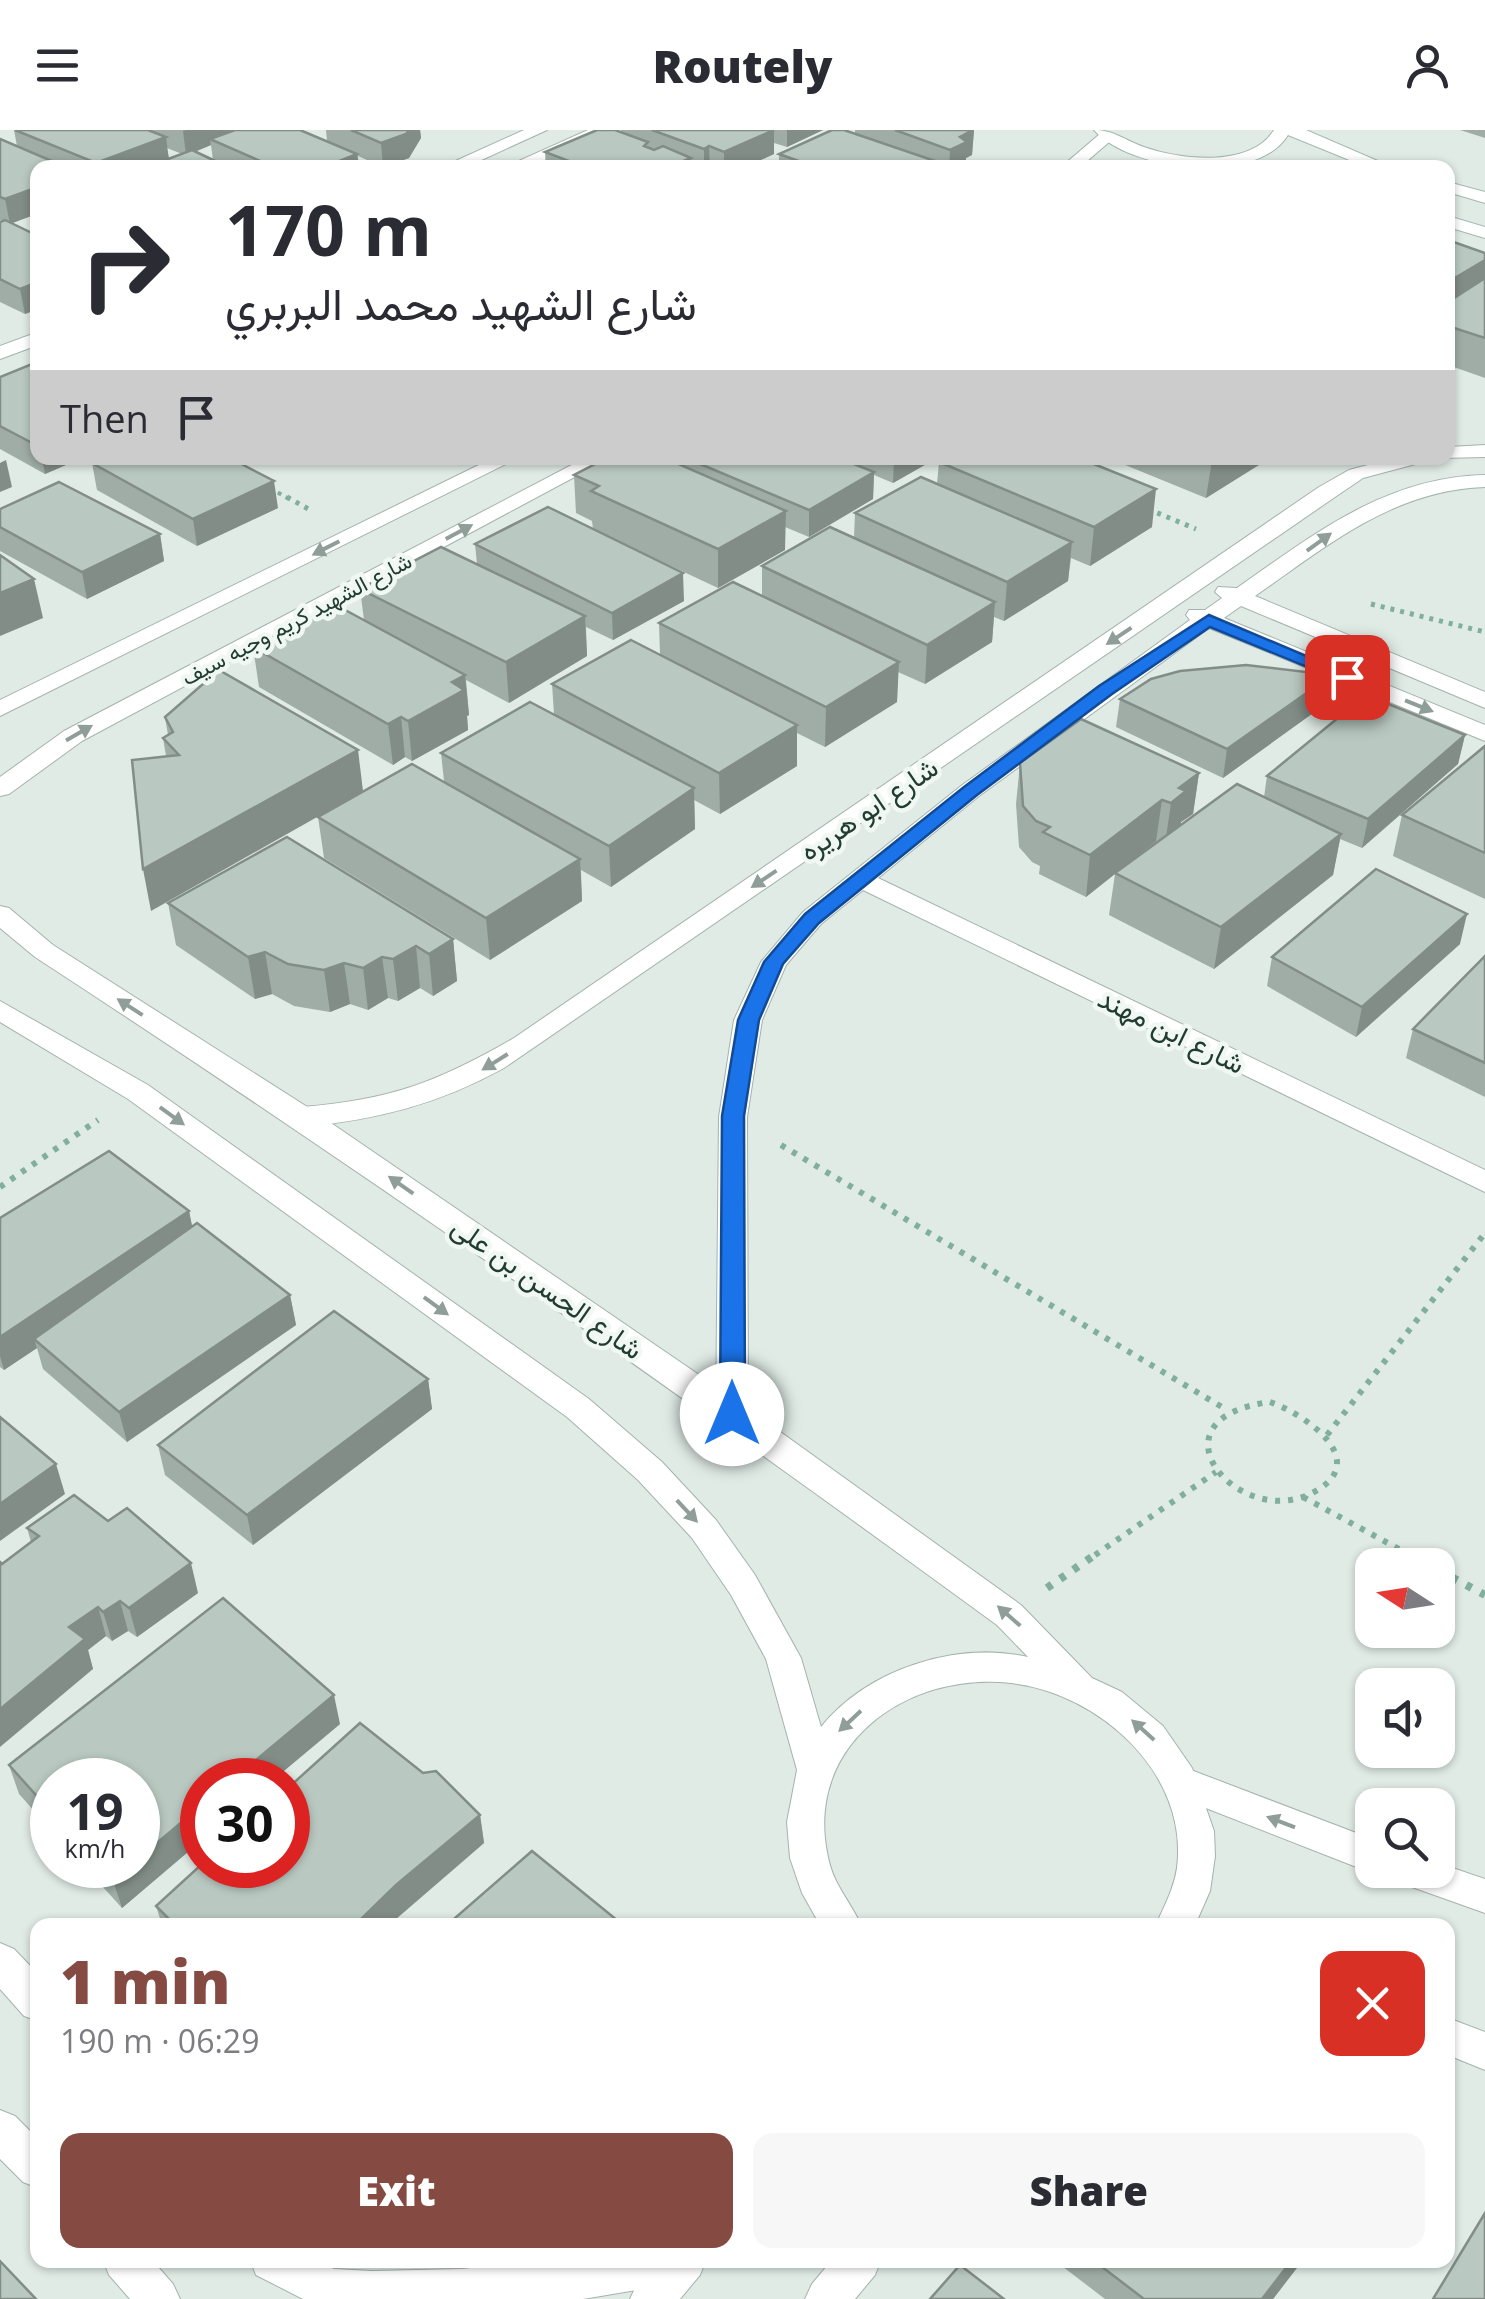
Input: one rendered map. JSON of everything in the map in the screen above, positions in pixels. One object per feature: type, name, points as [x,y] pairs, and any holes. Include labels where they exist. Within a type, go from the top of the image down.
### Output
[{"type":"street","points":[[530,160],[603,130]]},
{"type":"street","points":[[1223,160],[1258,154],[1273,146],[1282,130]]},
{"type":"street","points":[[1291,130],[1366,160]]},
{"type":"street","points":[[465,160],[526,132],[562,147]]},
{"type":"street","points":[[1076,160],[1104,133],[1138,153],[1163,160]]},
{"type":"street","points":[[1455,189],[1485,198]]},
{"type":"street","points":[[1455,223],[1485,233]]},
{"type":"street","points":[[0,354],[30,341]]},
{"type":"street","points":[[1455,453],[1485,451]]},
{"type":"street","name":"شارع الشهيد كريم وجيه سيف","points":[[0,709],[494,465]]},
{"type":"street","name":"شارع الشهيد كريم وجيه سيف","points":[[0,789],[73,736],[587,465]]},
{"type":"street","name":"شارع ابو هريره","points":[[302,1117],[419,1100],[467,1079],[1356,474],[1390,465]]},
{"type":"street","name":"شارع ابو هريره","points":[[732,1414],[733,1116],[748,1020],[774,962],[812,918],[1106,690],[1352,518],[1386,500],[1424,489],[1485,481]]},
{"type":"street","points":[[1200,582],[1485,701]]},
{"type":"street","points":[[1166,604],[1485,734]]},
{"type":"street","name":"شارع ابن مهند","points":[[860,879],[1485,1182]]},
{"type":"street","name":"شارع الحسن بن على","points":[[0,914],[44,950],[302,1117],[732,1414],[1009,1614],[1078,1684]]},
{"type":"street","points":[[0,1010],[138,1092],[578,1408],[650,1471],[704,1530],[743,1585],[783,1658],[816,1768]]},
{"type":"street","points":[[830,1918],[807,1859],[804,1812],[816,1768],[840,1727],[878,1696],[923,1675],[974,1666],[1026,1668],[1078,1684],[1121,1709],[1157,1742],[1183,1783],[1198,1848],[1194,1881],[1178,1918]]},
{"type":"street","points":[[1183,1783],[1355,1849]]},
{"type":"street","points":[[1455,1885],[1485,1896]]},
{"type":"street","points":[[0,1961],[30,1994]]},
{"type":"street","points":[[1455,2039],[1485,2050]]},
{"type":"street","points":[[0,2130],[30,2160]]},
{"type":"street","points":[[131,2268],[158,2299]]},
{"type":"street","points":[[288,2268],[333,2290],[415,2298],[587,2280],[645,2268]]},
{"type":"street","points":[[652,2299],[677,2268]]},
{"type":"street","points":[[828,2299],[853,2268]]},
{"type":"path","points":[[260,483],[355,533]]},
{"type":"path","points":[[1136,504],[1244,550]]},
{"type":"path","points":[[1358,601],[1485,632]]},
{"type":"path","points":[[0,1187],[138,1092]]},
{"type":"path","points":[[733,1116],[1228,1410]]},
{"type":"path","points":[[1327,1435],[1485,1233]]},
{"type":"path","points":[[1247,1403],[1281,1405],[1313,1419],[1327,1435],[1335,1453],[1333,1471],[1321,1487],[1280,1500],[1255,1496],[1233,1486],[1216,1472],[1206,1449],[1210,1427],[1228,1410],[1247,1403]]},
{"type":"path","points":[[1009,1614],[1216,1472]]},
{"type":"path","points":[[1302,1496],[1398,1548]]},
{"type":"path","points":[[1455,1579],[1485,1595]]},
{"type":"building","points":[[15,130],[148,130],[166,137],[104,160],[89,160]]},
{"type":"building","points":[[235,130],[300,130],[357,154],[342,160],[258,160],[210,139]]},
{"type":"building","points":[[351,130],[409,130],[381,143]]},
{"type":"building","points":[[597,130],[615,130],[648,142],[644,146],[654,150],[663,146],[691,158],[566,160],[545,152]]},
{"type":"building","points":[[652,130],[774,130],[724,152]]},
{"type":"building","points":[[832,130],[844,130],[932,160],[796,160],[779,154]]},
{"type":"building","points":[[895,130],[973,130],[960,137],[967,142],[950,150]]},
{"type":"building","points":[[0,139],[49,160],[30,160],[30,190],[5,199],[0,197]]},
{"type":"building","points":[[192,150],[213,160],[165,160]]},
{"type":"building","points":[[5,220],[30,232],[30,285],[20,289],[0,279],[0,222]]},
{"type":"building","points":[[1455,242],[1485,253],[1485,260],[1455,278]]},
{"type":"building","points":[[1485,278],[1485,338],[1455,328],[1455,297]]},
{"type":"building","points":[[30,365],[30,442],[0,426],[0,377]]},
{"type":"building","points":[[96,465],[243,465],[274,481],[193,519]]},
{"type":"building","points":[[593,465],[681,465],[786,511],[718,549],[591,491],[599,486],[574,475]]},
{"type":"building","points":[[703,465],[856,465],[874,472],[809,510]]},
{"type":"building","points":[[946,465],[1096,465],[1156,489],[1094,527]]},
{"type":"building","points":[[921,477],[1072,542],[1007,582],[855,513]]},
{"type":"building","points":[[59,482],[160,534],[82,572],[0,527],[0,509]]},
{"type":"building","points":[[548,507],[683,573],[612,613],[475,544]]},
{"type":"building","points":[[830,527],[995,602],[927,645],[762,566]]},
{"type":"building","points":[[441,547],[585,616],[506,662],[360,589]]},
{"type":"building","points":[[0,555],[34,579],[0,593]]},
{"type":"building","points":[[733,582],[899,662],[826,707],[659,623]]},
{"type":"building","points":[[336,605],[465,675],[452,682],[464,690],[408,721],[401,717],[388,724],[253,647]]},
{"type":"building","points":[[631,640],[797,725],[719,773],[552,684]]},
{"type":"building","points":[[1246,665],[1332,675],[1227,749],[1120,699],[1151,679],[1180,671]]},
{"type":"building","points":[[219,670],[358,750],[143,869],[132,760],[179,755],[163,738],[173,732],[165,717]]},
{"type":"building","points":[[1366,695],[1465,735],[1368,819],[1267,776]]},
{"type":"building","points":[[530,702],[694,788],[609,846],[441,753]]},
{"type":"building","points":[[1081,719],[1199,773],[1179,788],[1186,791],[1171,803],[1162,800],[1090,855],[1043,832],[1050,827],[1036,821],[1023,806],[1020,763]]},
{"type":"building","points":[[1485,746],[1485,853],[1402,815]]},
{"type":"building","points":[[412,764],[580,859],[486,918],[318,817]]},
{"type":"building","points":[[1237,784],[1341,834],[1221,927],[1115,873]]},
{"type":"building","points":[[287,837],[453,939],[429,954],[416,946],[393,959],[382,957],[363,968],[344,963],[324,970],[288,964],[265,952],[248,957],[168,903]]},
{"type":"building","points":[[1376,869],[1467,914],[1362,1007],[1272,957]]},
{"type":"building","points":[[1485,956],[1485,1063],[1413,1029]]},
{"type":"building","points":[[109,1151],[189,1211],[0,1337],[0,1218]]},
{"type":"building","points":[[197,1223],[290,1295],[119,1412],[34,1339]]},
{"type":"building","points":[[334,1311],[428,1379],[247,1515],[158,1445]]},
{"type":"building","points":[[0,1417],[56,1464],[0,1504]]},
{"type":"building","points":[[74,1495],[108,1521],[127,1508],[191,1563],[129,1608],[120,1601],[103,1612],[98,1607],[69,1627],[85,1639],[0,1709],[0,1562],[39,1536],[27,1528]]},
{"type":"building","points":[[223,1598],[334,1695],[258,1758],[180,1758],[180,1824],[160,1840],[160,1758],[30,1758],[30,1788],[9,1765]]},
{"type":"building","points":[[360,1723],[423,1773],[436,1771],[480,1815],[362,1918],[168,1918],[156,1906],[180,1884],[180,1888],[310,1888],[310,1768]]},
{"type":"building","points":[[532,1851],[614,1918],[455,1918]]},
{"type":"building","points":[[1485,2213],[1485,2299],[1433,2299]]},
{"type":"building","points":[[0,2261],[36,2299],[0,2299]]},
{"type":"building","points":[[957,2268],[964,2268],[1004,2299],[930,2299]]},
{"type":"building","points":[[1103,2268],[1286,2268],[1262,2299],[1144,2299]]},
{"type":"route","points":[[732,1414],[733,1116],[748,1020],[774,962],[812,918],[970,791],[1106,690],[1209,620],[1347,677]]}]
